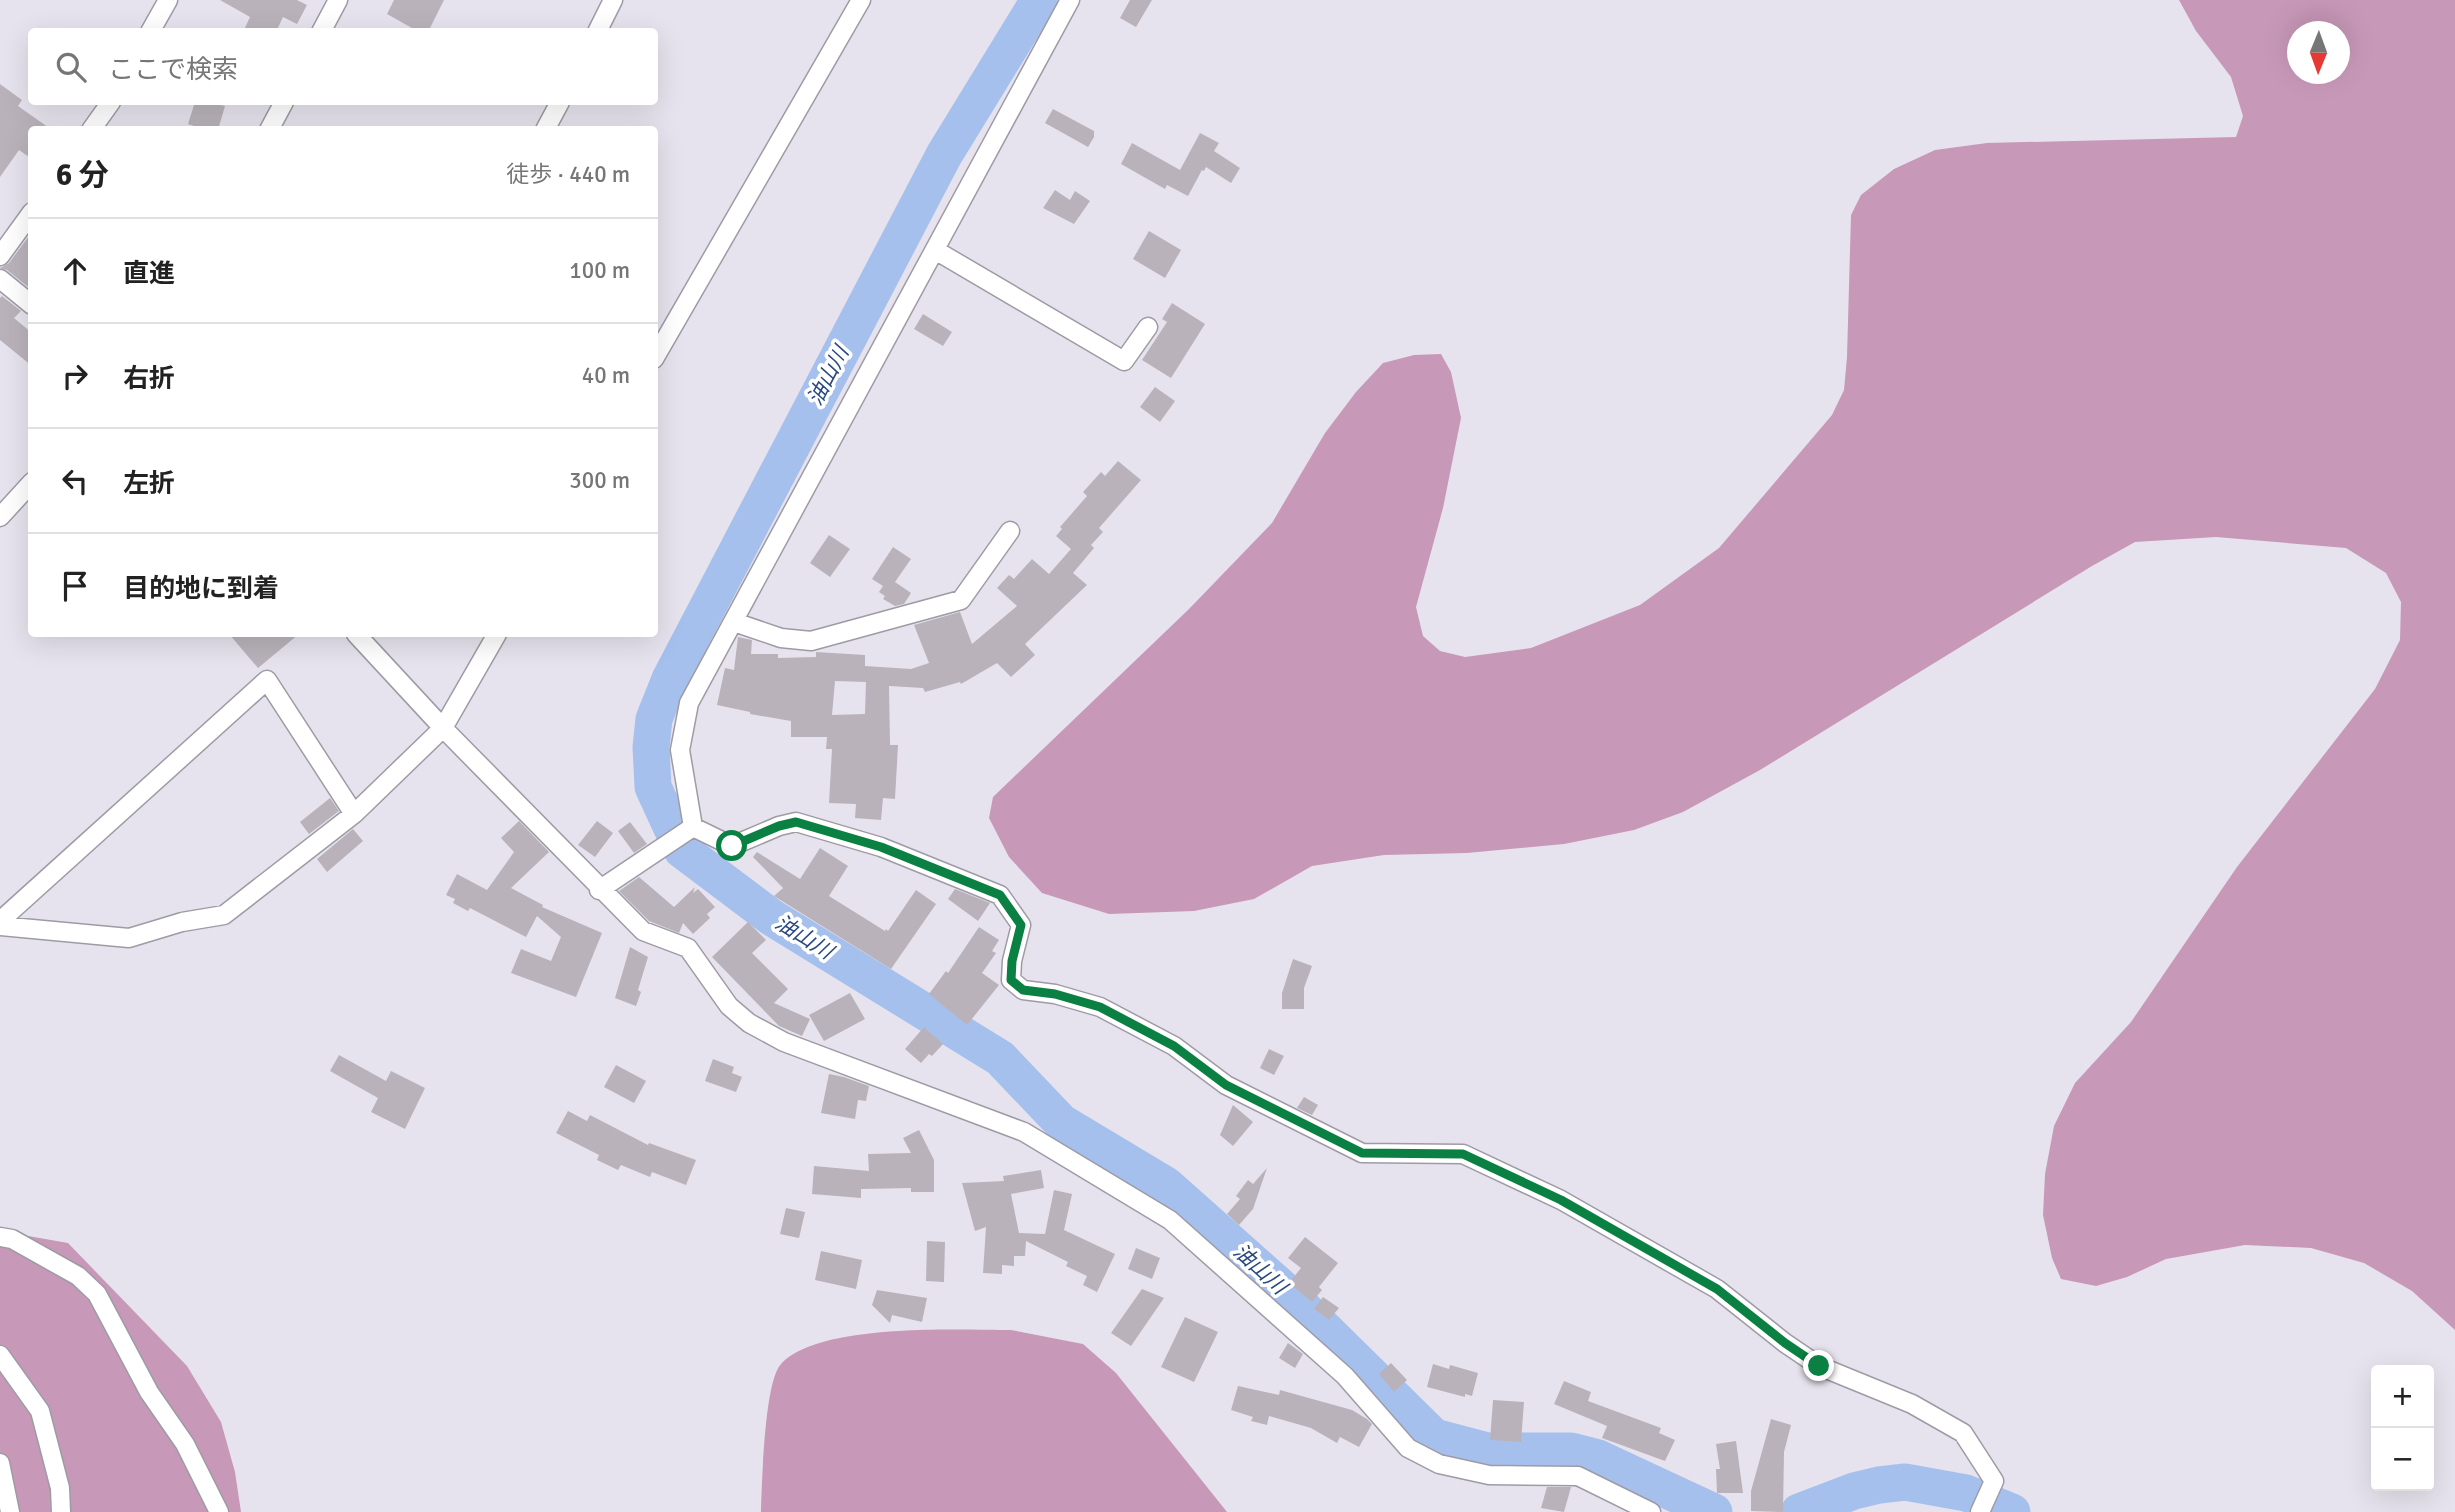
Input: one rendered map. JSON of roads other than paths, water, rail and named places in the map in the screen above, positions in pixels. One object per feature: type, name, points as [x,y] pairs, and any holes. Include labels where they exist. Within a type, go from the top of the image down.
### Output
[{"type":"street","points":[[152,28],[168,0]]},
{"type":"street","points":[[323,28],[338,0]]},
{"type":"street","points":[[599,28],[613,0]]},
{"type":"street","points":[[658,352],[861,0]]},
{"type":"street","points":[[693,827],[680,750],[689,703],[1070,0]]},
{"type":"street","points":[[94,126],[109,105]]},
{"type":"street","points":[[271,126],[282,105]]},
{"type":"street","points":[[547,126],[558,105]]},
{"type":"street","points":[[0,256],[28,218]]},
{"type":"street","points":[[935,250],[1124,361],[1147,327]]},
{"type":"street","points":[[0,279],[28,302]]},
{"type":"street","points":[[0,517],[28,486]]},
{"type":"street","points":[[734,622],[781,638],[811,641],[961,600],[1010,531]]},
{"type":"street","points":[[359,637],[599,890],[643,932],[688,948],[729,1006],[749,1023],[784,1042],[1024,1132],[1170,1220],[1345,1376],[1408,1448],[1439,1464],[1489,1475],[1578,1475],[1651,1512]]},
{"type":"street","points":[[0,926],[129,938],[182,922],[224,915],[354,814],[443,727],[495,637]]},
{"type":"street","points":[[0,921],[267,680],[354,814]]},
{"type":"street","points":[[693,827],[732,846],[779,826],[796,822],[881,847],[1000,895],[1021,925],[1012,961],[1011,980],[1023,990],[1055,994],[1100,1007],[1174,1046],[1226,1085],[1362,1153],[1463,1154],[1561,1200],[1717,1289],[1785,1343],[1819,1366],[1912,1404],[1963,1433],[1994,1481],[1980,1512]]},
{"type":"street","points":[[599,890],[693,827]]},
{"type":"street","points":[[0,1237],[12,1239],[78,1276],[97,1294],[149,1392],[185,1444],[219,1512]]},
{"type":"street","points":[[0,1355],[40,1411],[60,1489],[61,1512]]},
{"type":"street","points":[[0,1463],[10,1512]]},
{"type":"waterway","name":"油山川","points":[[1039,0],[944,155],[670,679],[654,719],[651,747],[653,787],[682,850],[771,917],[1000,1058],[1061,1122],[1166,1185],[1292,1297],[1434,1437],[1487,1451],[1571,1451],[1598,1458],[1714,1512]]},
{"type":"waterway","name":"油山川","points":[[1799,1512],[1854,1491],[1905,1482],[1966,1493],[2012,1512]]}]
